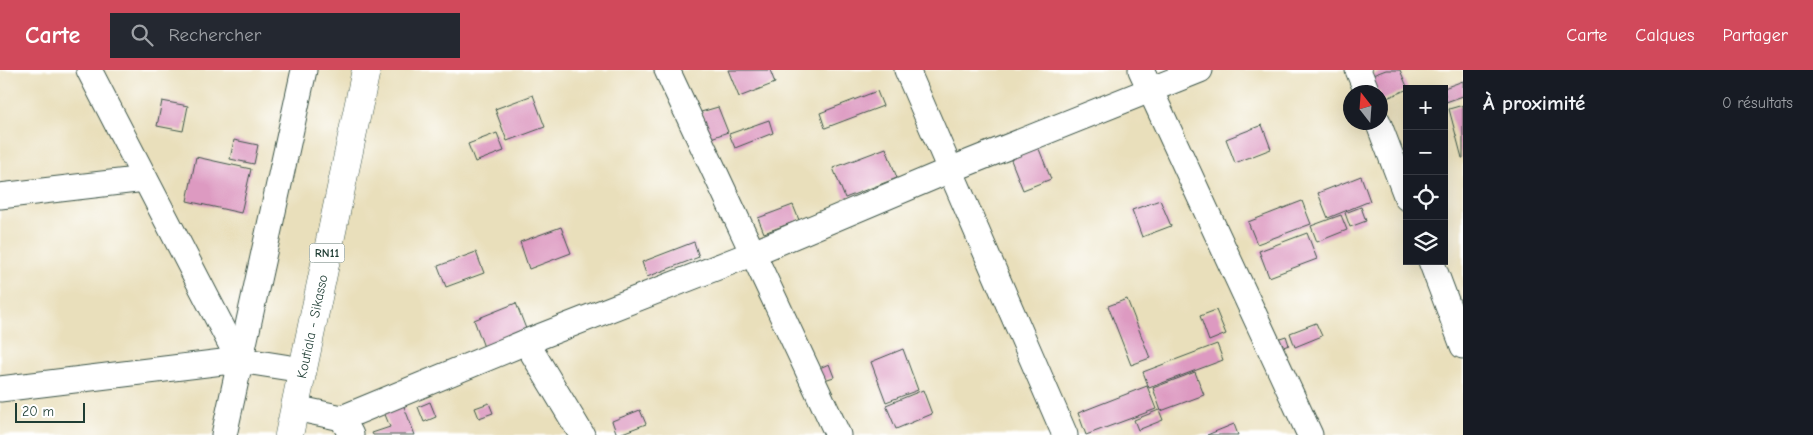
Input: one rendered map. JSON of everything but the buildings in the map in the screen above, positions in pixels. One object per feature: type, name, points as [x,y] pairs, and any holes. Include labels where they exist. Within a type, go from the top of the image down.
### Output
[{"type":"main road","name":"Koutiala - Sikasso","points":[[289,435],[366,70]]},
{"type":"street","points":[[89,70],[239,360]]},
{"type":"street","points":[[224,435],[304,70]]},
{"type":"street","points":[[667,70],[751,254],[838,435]]},
{"type":"street","points":[[907,70],[1065,435]]},
{"type":"street","points":[[295,408],[346,427],[526,342],[751,254],[950,170],[1145,80],[1200,70]]},
{"type":"street","points":[[1358,70],[1364,85]]},
{"type":"street","points":[[1145,80],[1310,435]]},
{"type":"street","points":[[1381,130],[1403,188]]},
{"type":"street","points":[[0,196],[145,179]]},
{"type":"street","points":[[1433,265],[1463,346]]},
{"type":"street","points":[[526,342],[582,435]]},
{"type":"street","points":[[0,388],[239,360],[303,370]]}]
